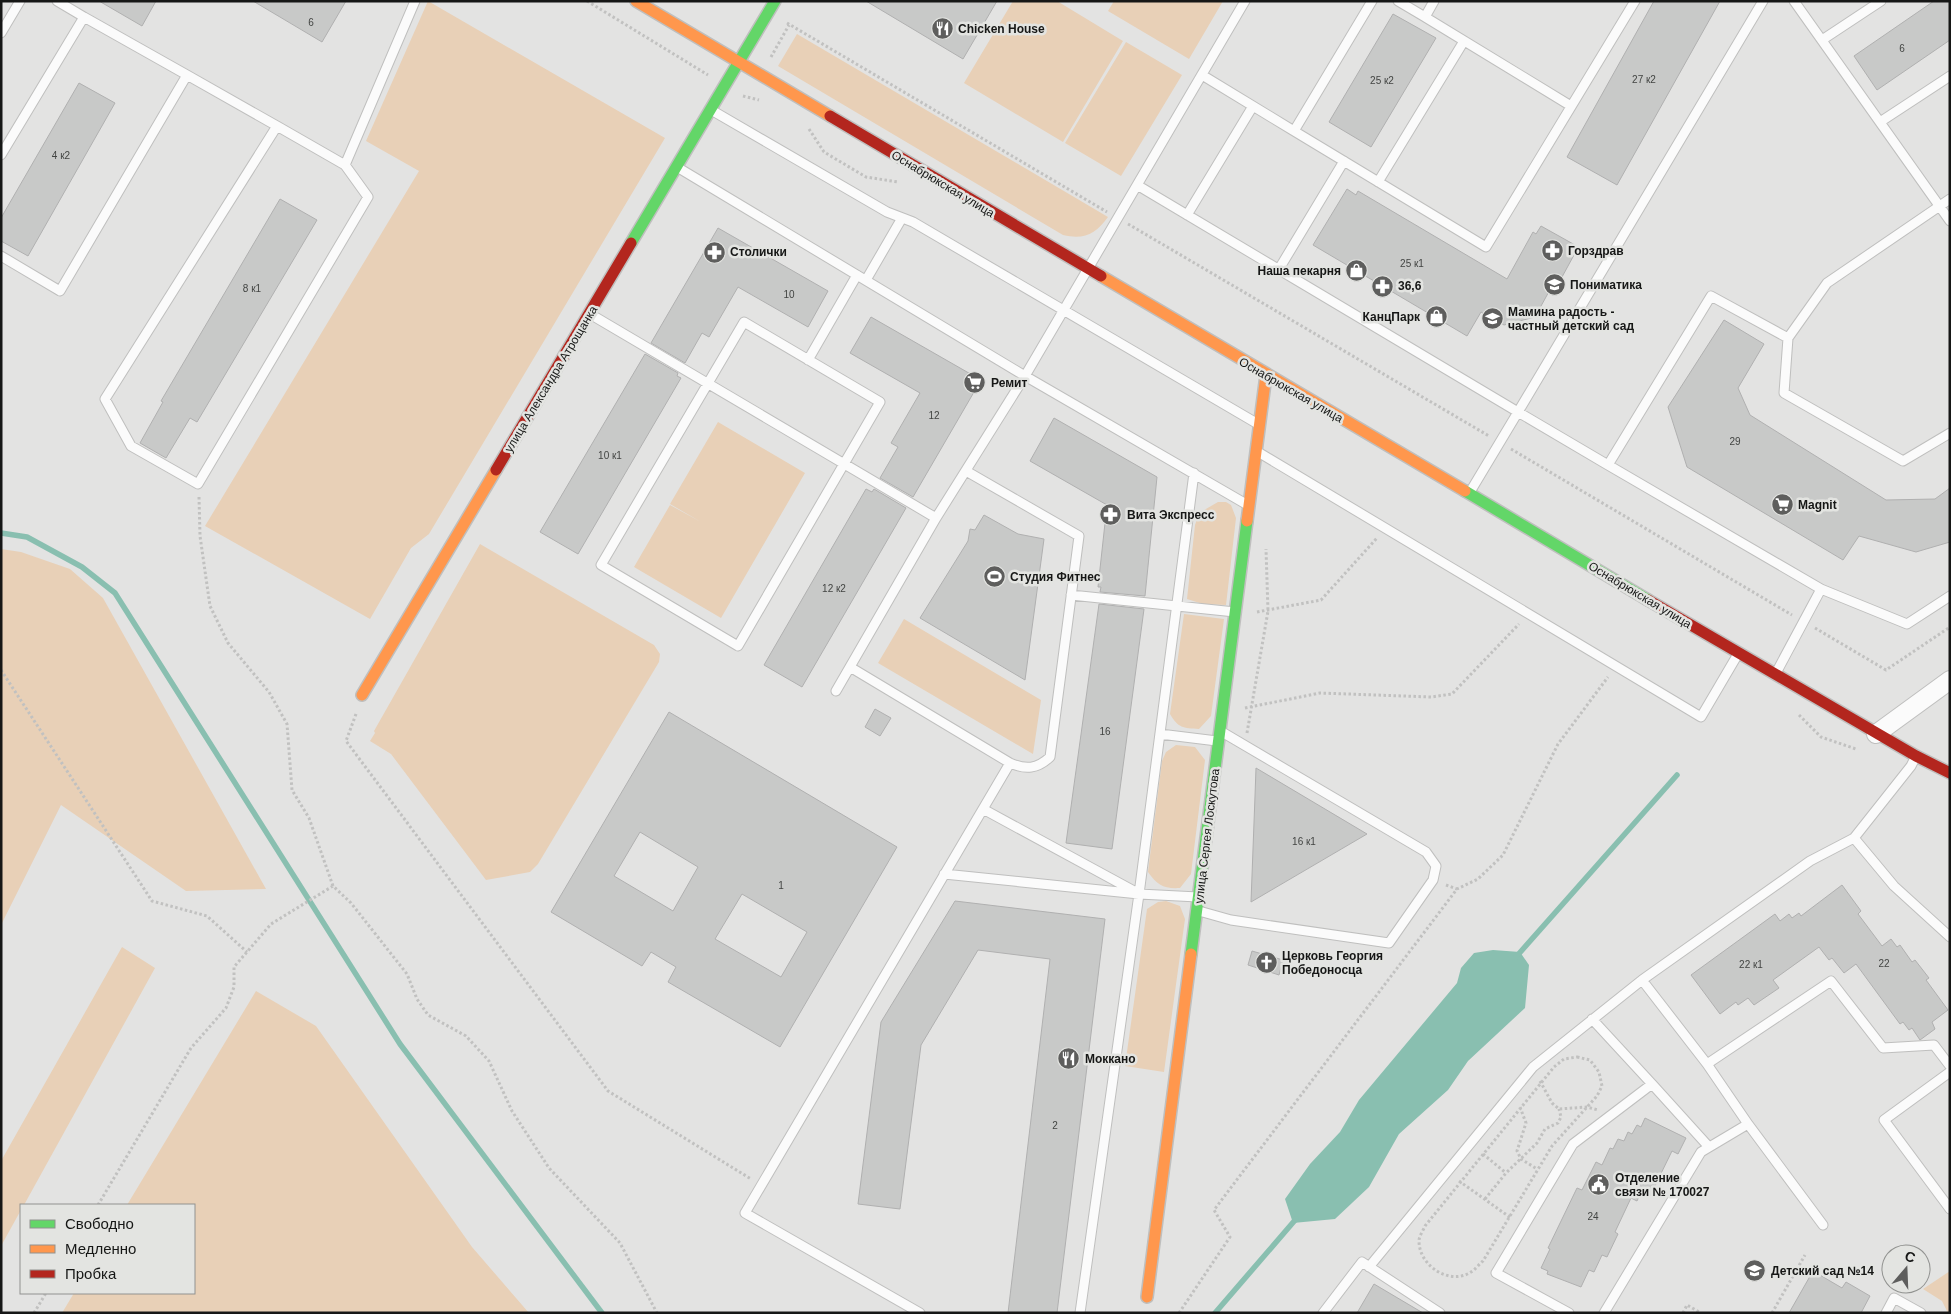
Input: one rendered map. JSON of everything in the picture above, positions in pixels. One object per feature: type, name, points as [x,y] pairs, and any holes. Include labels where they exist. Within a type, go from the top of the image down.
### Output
[{"type":"street","name":"Оснабрюкская улица","points":[[636,1],[1774,675],[1876,734],[1950,773]]},
{"type":"street","name":"улица Александра Атрощанка","points":[[362,695],[775,1]]},
{"type":"street","name":"улица Сергея Лоскутова","points":[[1147,1297],[1266,375]]},
{"type":"street","points":[[1876,734],[1950,680]]},
{"type":"lane","points":[[1,33],[20,1]]},
{"type":"lane","points":[[58,1],[84,16],[276,126],[344,165],[368,198],[198,484],[131,446],[105,399],[276,126]]},
{"type":"lane","points":[[344,165],[415,1]]},
{"type":"lane","points":[[836,691],[936,518],[1025,376],[1245,1]]},
{"type":"lane","points":[[1294,131],[1372,1]]},
{"type":"lane","points":[[1398,1],[1571,106]]},
{"type":"lane","points":[[1424,17],[1434,1]]},
{"type":"lane","points":[[1202,75],[1486,247],[1635,1]]},
{"type":"lane","points":[[1469,494],[1763,1]]},
{"type":"lane","points":[[1794,1],[1950,221]]},
{"type":"lane","points":[[1822,40],[1881,1]]},
{"type":"lane","points":[[1,156],[84,16]]},
{"type":"lane","points":[[1378,182],[1464,41]]},
{"type":"lane","points":[[1,256],[60,291],[187,75]]},
{"type":"lane","points":[[1880,122],[1950,76]]},
{"type":"lane","points":[[1187,215],[1253,106]]},
{"type":"lane","points":[[710,110],[887,212],[914,222],[1259,425]]},
{"type":"lane","points":[[1278,269],[1344,161]]},
{"type":"lane","points":[[676,167],[1025,376],[1249,506]]},
{"type":"lane","points":[[1137,185],[1518,412],[1821,589],[1907,624],[1950,596]]},
{"type":"lane","points":[[1950,199],[1827,284],[1788,338],[1784,393],[1903,461],[1950,432]]},
{"type":"lane","points":[[866,280],[902,218]]},
{"type":"lane","points":[[808,360],[857,275]]},
{"type":"lane","points":[[1608,465],[1710,296],[1788,338]]},
{"type":"lane","points":[[590,314],[936,518]]},
{"type":"lane","points":[[744,322],[808,360],[880,402],[738,646],[601,566],[744,322]]},
{"type":"lane","points":[[1256,451],[1701,717],[1738,653]]},
{"type":"lane","points":[[850,667],[1010,763],[1022,768],[1030,768],[1040,766],[1050,756],[1079,536],[966,471]]},
{"type":"lane","points":[[1080,1313],[1139,894],[1194,474]]},
{"type":"lane","points":[[1774,675],[1821,589]]},
{"type":"lane","points":[[1071,595],[1235,612]]},
{"type":"lane","points":[[1160,734],[1219,736],[1245,745],[1426,852],[1436,866],[1434,880],[1390,942],[1232,920],[1197,910]]},
{"type":"lane","points":[[1369,1267],[1533,1067],[1642,980],[1810,861],[1854,838],[1911,766],[1916,756]]},
{"type":"lane","points":[[920,1313],[746,1212],[1010,763]]},
{"type":"lane","points":[[983,809],[1139,894]]},
{"type":"lane","points":[[1854,838],[1894,886],[1950,937]]},
{"type":"lane","points":[[944,874],[1139,894],[1198,897]]},
{"type":"lane","points":[[1642,980],[1707,1064],[1748,1124],[1823,1225]]},
{"type":"lane","points":[[1707,1064],[1831,981],[1883,1048],[1934,1045],[1950,1066]]},
{"type":"lane","points":[[1592,1019],[1709,1147]]},
{"type":"lane","points":[[1950,1072],[1884,1120],[1950,1209]]},
{"type":"lane","points":[[1569,1313],[1496,1273],[1573,1144],[1652,1084]]},
{"type":"lane","points":[[1604,1313],[1701,1152],[1748,1124]]},
{"type":"lane","points":[[1323,1313],[1362,1262],[1440,1313]]},
{"type":"lane","points":[[1886,1313],[1894,1298],[1921,1313]]},
{"type":"path","points":[[587,1],[712,77]]},
{"type":"path","points":[[768,13],[1886,670],[1950,628]]},
{"type":"path","points":[[198,484],[200,536],[210,606],[228,643],[269,692],[287,724],[292,790],[310,818],[333,886],[351,902],[407,974],[417,999],[428,1015],[466,1036],[489,1061],[512,1110],[549,1168],[620,1243],[657,1313]]},
{"type":"path","points":[[1245,745],[1250,707],[1268,611],[1268,551],[1246,522]]},
{"type":"path","points":[[1235,612],[1268,611],[1321,600],[1386,529]]},
{"type":"path","points":[[1222,714],[1320,693],[1430,697],[1452,694],[1512,634],[1528,614]]},
{"type":"path","points":[[1180,1313],[1230,1237],[1214,1210],[1457,889],[1478,879],[1504,855],[1558,744],[1616,666]]},
{"type":"path","points":[[1,670],[152,901],[206,916],[247,952]]},
{"type":"path","points":[[362,695],[346,742],[608,1091],[761,1185]]},
{"type":"path","points":[[99,1204],[191,1048],[226,1008],[234,988],[234,968],[271,924],[292,909],[333,886]]},
{"type":"path","points":[[1577,1057],[1590,1060],[1599,1072],[1602,1086],[1587,1108],[1552,1146],[1482,1261],[1472,1272],[1460,1276],[1444,1276],[1431,1267],[1422,1253],[1419,1240],[1425,1226],[1541,1082],[1564,1059],[1577,1057]]},
{"type":"path","points":[[1485,1199],[1506,1173],[1537,1143],[1545,1129],[1558,1123],[1561,1117],[1559,1109],[1552,1103],[1533,1067]]},
{"type":"path","points":[[1520,1108],[1526,1123],[1517,1152],[1521,1159],[1538,1169]]},
{"type":"path","points":[[1559,1109],[1587,1108],[1602,1110],[1609,1117]]},
{"type":"path","points":[[1483,1154],[1506,1173]]},
{"type":"path","points":[[1447,1172],[1524,1226]]},
{"type":"path","points":[[1772,1313],[1804,1255]]},
{"type":"path","points":[[34,1313],[45,1294]]},
{"type":"path","points":[[1682,1313],[1687,1305],[1701,1313]]},
{"type":"shaded area","points":[[428,1],[665,138],[429,534],[411,548],[370,619],[205,526],[419,171],[366,141]]},
{"type":"shaded area","points":[[1013,1],[1057,1],[1123,41],[1063,142],[964,83]]},
{"type":"shaded area","points":[[1114,1],[1223,1],[1189,59],[1108,11]]},
{"type":"shaded area","points":[[797,34],[1108,217],[1099,228],[1089,234],[1077,237],[1063,235],[778,66]]},
{"type":"shaded area","points":[[1126,42],[1182,75],[1121,176],[1065,143]]},
{"type":"shaded area","points":[[718,422],[805,473],[721,618],[634,567],[670,505],[701,522],[670,504]]},
{"type":"shaded area","points":[[1218,502],[1226,502],[1231,505],[1236,518],[1226,605],[1203,604],[1187,599],[1195,525],[1199,513]]},
{"type":"shaded area","points":[[480,544],[654,645],[660,654],[659,662],[538,864],[530,872],[486,880],[391,754],[370,741]]},
{"type":"shaded area","points":[[1,549],[21,552],[70,569],[103,598],[266,889],[186,891],[61,805],[1,925]]},
{"type":"shaded area","points":[[1184,614],[1224,619],[1211,716],[1199,729],[1178,725],[1170,714]]},
{"type":"shaded area","points":[[904,619],[1041,700],[1033,754],[878,663]]},
{"type":"shaded area","points":[[1176,745],[1195,747],[1205,760],[1191,874],[1180,888],[1161,885],[1148,872],[1162,761],[1166,752]]},
{"type":"shaded area","points":[[1166,901],[1180,906],[1185,919],[1164,1072],[1125,1066],[1147,909],[1158,902]]},
{"type":"shaded area","points":[[122,947],[155,968],[25,1204],[20,1204],[20,1212],[1,1246],[1,1161]]},
{"type":"shaded area","points":[[1493,950],[1520,952],[1529,965],[1525,1008],[1468,1061],[1448,1090],[1399,1134],[1369,1187],[1335,1219],[1293,1223],[1285,1199],[1310,1164],[1340,1132],[1359,1100],[1457,983],[1461,968],[1474,953]]},
{"type":"shaded area","points":[[256,991],[316,1026],[472,1247],[529,1313],[62,1313],[73,1294],[195,1294],[195,1204],[128,1204]]},
{"type":"shaded area","points":[[1950,1271],[1950,1313],[1948,1313],[1942,1301],[1931,1294],[1931,1284]]},
{"type":"building","points":[[99,1],[156,1],[142,26]]},
{"type":"building","points":[[253,1],[346,1],[322,42]]},
{"type":"building","points":[[866,1],[997,1],[963,59]]},
{"type":"building","points":[[1654,1],[1720,1],[1617,185],[1567,157]]},
{"type":"building","points":[[1934,1],[1950,1],[1950,40],[1877,90],[1854,56]]},
{"type":"building","points":[[1393,14],[1436,38],[1371,147],[1329,122]]},
{"type":"building","points":[[79,83],[115,103],[28,256],[1,241],[1,218]]},
{"type":"building","points":[[1347,189],[1356,195],[1358,191],[1507,279],[1533,232],[1536,234],[1541,226],[1575,245],[1570,253],[1574,255],[1556,288],[1552,286],[1535,317],[1504,325],[1481,312],[1467,336],[1313,245]]},
{"type":"building","points":[[280,199],[317,220],[197,422],[190,418],[166,458],[140,443],[163,402],[161,401]]},
{"type":"building","points":[[718,228],[828,291],[808,327],[738,287],[709,337],[702,333],[685,363],[651,343]]},
{"type":"building","points":[[871,317],[981,380],[913,497],[880,478],[898,447],[891,443],[920,393],[850,353]]},
{"type":"building","points":[[1724,320],[1764,344],[1738,388],[1750,415],[1886,500],[1935,499],[1950,488],[1950,542],[1916,552],[1859,536],[1843,560],[1687,467],[1668,407]]},
{"type":"building","points":[[645,354],[678,373],[677,376],[681,378],[578,554],[540,532]]},
{"type":"building","points":[[1054,418],[1157,477],[1145,596],[1100,592],[1101,587],[1098,587],[1107,505],[1030,461]]},
{"type":"building","points":[[866,489],[872,492],[874,489],[906,508],[802,687],[764,665]]},
{"type":"building","points":[[984,515],[1018,534],[1044,539],[1025,680],[920,618],[968,541],[970,529],[975,530]]},
{"type":"building","points":[[1099,604],[1144,609],[1112,849],[1066,843]]},
{"type":"building","points":[[875,709],[891,718],[880,736],[865,727]]},
{"type":"building","points":[[669,712],[897,847],[780,1047],[668,982],[676,967],[651,952],[642,966],[551,912]],"holes":[[[640,832],[698,867],[673,911],[614,876]],[[742,894],[807,932],[781,977],[715,939]]]},
{"type":"building","points":[[1256,768],[1367,834],[1251,902],[1255,796]]},
{"type":"building","points":[[1842,885],[1861,911],[1858,914],[1882,946],[1891,939],[1897,947],[1900,945],[1912,962],[1915,960],[1929,978],[1926,980],[1948,1010],[1932,1022],[1935,1029],[1920,1040],[1912,1028],[1909,1030],[1903,1022],[1900,1024],[1856,964],[1844,973],[1832,958],[1829,960],[1819,947],[1773,980],[1779,988],[1754,1005],[1748,998],[1738,1005],[1736,1002],[1720,1014],[1691,975],[1775,914],[1780,921],[1789,914],[1792,918],[1799,913],[1801,916]]},
{"type":"building","points":[[955,901],[1105,919],[1057,1313],[1008,1313],[1050,959],[978,950],[921,1045],[900,1209],[858,1204],[881,1022]]},
{"type":"building","name":"Церковь Георгия Победоносца","points":[[1252,951],[1283,960],[1279,975],[1248,965]]},
{"type":"building","points":[[1645,1118],[1686,1138],[1678,1154],[1672,1151],[1650,1196],[1641,1192],[1637,1201],[1631,1198],[1615,1232],[1618,1234],[1607,1257],[1602,1255],[1594,1272],[1589,1270],[1581,1287],[1547,1274],[1548,1271],[1541,1268],[1550,1249],[1548,1248],[1577,1188],[1582,1190],[1596,1162],[1602,1165],[1610,1148],[1613,1149],[1618,1139],[1624,1141],[1628,1132],[1632,1134],[1637,1125],[1641,1127]]},
{"type":"building","points":[[1813,1271],[1842,1288],[1846,1282],[1870,1296],[1861,1313],[1789,1313]]},
{"type":"building","points":[[1374,1284],[1423,1313],[1357,1313]]},
{"type":"waterway","points":[[1,533],[27,537],[82,567],[115,593],[400,1044],[602,1313]]},
{"type":"waterway","points":[[1516,957],[1677,775]]},
{"type":"waterway","points":[[1215,1313],[1296,1219]]},
{"type":"traffic: fast","points":[[631,243],[775,1]]},
{"type":"traffic: fast","points":[[1465,491],[1648,600]]},
{"type":"traffic: fast","points":[[1191,954],[1247,521]]},
{"type":"traffic: slow","points":[[636,1],[830,116]]},
{"type":"traffic: slow","points":[[1101,276],[1465,491]]},
{"type":"traffic: slow","points":[[1247,521],[1266,375]]},
{"type":"traffic: slow","points":[[362,695],[496,470]]},
{"type":"traffic: slow","points":[[1147,1297],[1191,954]]},
{"type":"traffic: jam","points":[[830,116],[1101,276]]},
{"type":"traffic: jam","points":[[496,470],[631,243]]},
{"type":"traffic: jam","points":[[1648,600],[1916,756],[1950,773]]},
{"type":"place","name":"Chicken House","points":[[942,29]]},
{"type":"place","name":"Горздрав","points":[[1552,251]]},
{"type":"place","name":"Столички","points":[[714,252]]},
{"type":"place","name":"Наша пекарня","points":[[1357,271]]},
{"type":"place","name":"Пониматика","points":[[1554,285]]},
{"type":"place","name":"36,6","points":[[1382,286]]},
{"type":"place","name":"КанцПарк","points":[[1436,317]]},
{"type":"place","name":"Мамина радость - частный детский сад","points":[[1492,319]]},
{"type":"place","name":"Ремит","points":[[975,383]]},
{"type":"place","name":"Magnit","points":[[1782,505]]},
{"type":"place","name":"Вита Экспресс","points":[[1111,515]]},
{"type":"place","name":"Студия Фитнес","points":[[994,577]]},
{"type":"place","name":"Церковь Георгия Победоносца","points":[[1266,963]]},
{"type":"place","name":"Моккано","points":[[1069,1059]]},
{"type":"place","name":"Отделение связи № 170027","points":[[1599,1185]]},
{"type":"place","name":"Детский сад №14","points":[[1755,1271]]}]
